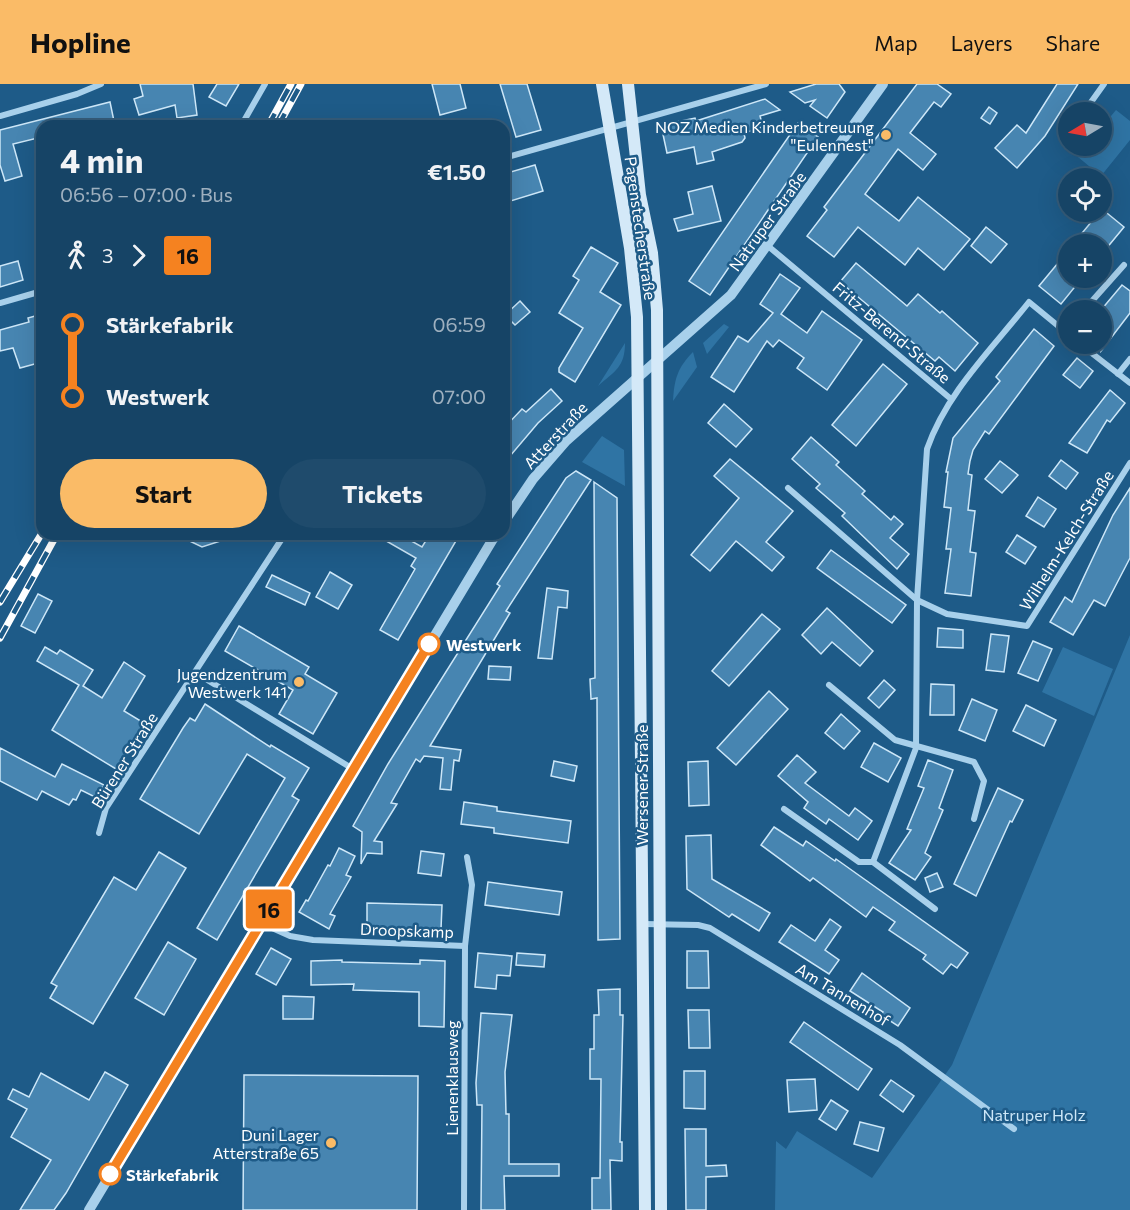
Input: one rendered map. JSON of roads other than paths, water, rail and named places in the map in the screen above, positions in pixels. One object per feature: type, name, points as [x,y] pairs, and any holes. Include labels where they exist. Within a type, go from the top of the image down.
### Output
[{"type":"main road","name":"Pagenstecherstraße","points":[[602,84],[630,248],[637,318],[637,378]]},
{"type":"main road","name":"Pagenstecherstraße","points":[[628,84],[640,195],[655,281],[659,360]]},
{"type":"main road","name":"Wersener Straße","points":[[659,360],[658,924],[661,1210]]},
{"type":"main road","name":"Wersener Straße","points":[[637,378],[645,1210]]},
{"type":"street","points":[[0,116],[77,94],[101,84]]},
{"type":"street","points":[[244,120],[265,84]]},
{"type":"street","points":[[510,156],[766,84]]},
{"type":"street","name":"Natruper Straße","points":[[637,378],[731,295],[883,84]]},
{"type":"street","points":[[1091,102],[1104,84]]},
{"type":"street","name":"Fritz-Berend-Straße","points":[[768,246],[951,399],[927,449],[917,600],[916,748],[873,862]]},
{"type":"street","points":[[1093,300],[1124,265]]},
{"type":"street","points":[[0,303],[36,293]]},
{"type":"street","points":[[951,399],[1029,302],[1058,324]]},
{"type":"street","points":[[1093,354],[1130,383]]},
{"type":"street","points":[[1118,374],[1130,359]]},
{"type":"street","name":"Atterstraße","points":[[510,513],[533,479],[566,441],[637,378]]},
{"type":"street","name":"Wilhelm-Kelch-Straße","points":[[917,600],[947,614],[1028,626],[1130,463]]},
{"type":"street","points":[[788,488],[917,600]]},
{"type":"street","name":"Bürener Straße","points":[[99,833],[106,808],[281,540]]},
{"type":"street","points":[[89,1210],[492,540]]},
{"type":"street","points":[[196,673],[353,769]]},
{"type":"street","points":[[829,685],[895,740],[916,748],[974,762],[984,781],[974,819]]},
{"type":"street","points":[[784,809],[859,862],[873,862],[935,909]]},
{"type":"street","name":"Droopskamp","points":[[261,923],[290,936],[313,940],[465,946],[472,885],[467,857]]},
{"type":"street","name":"Am Tannenhof","points":[[642,924],[698,925],[710,928],[900,1045],[1014,1129]]},
{"type":"street","name":"Lienenklausweg","points":[[464,1210],[465,946]]},
{"type":"railway","points":[[271,120],[291,84]]},
{"type":"railway","points":[[281,120],[301,84]]},
{"type":"railway","points":[[0,602],[38,540]]},
{"type":"railway","points":[[0,638],[54,540]]},
{"type":"place","name":"NOZ Medien Kinderbetreuung \"Eulennest\"","points":[[886,135]]},
{"type":"place","name":"Westwerk","points":[[429,644]]},
{"type":"place","name":"Jugendzentrum Westwerk 141","points":[[299,682]]},
{"type":"place","name":"Duni Lager Atterstraße 65","points":[[331,1143]]},
{"type":"place","name":"Stärkefabrik","points":[[110,1174]]},
{"type":"park label","name":"Natruper Holz","points":[[1034,1114]]}]
